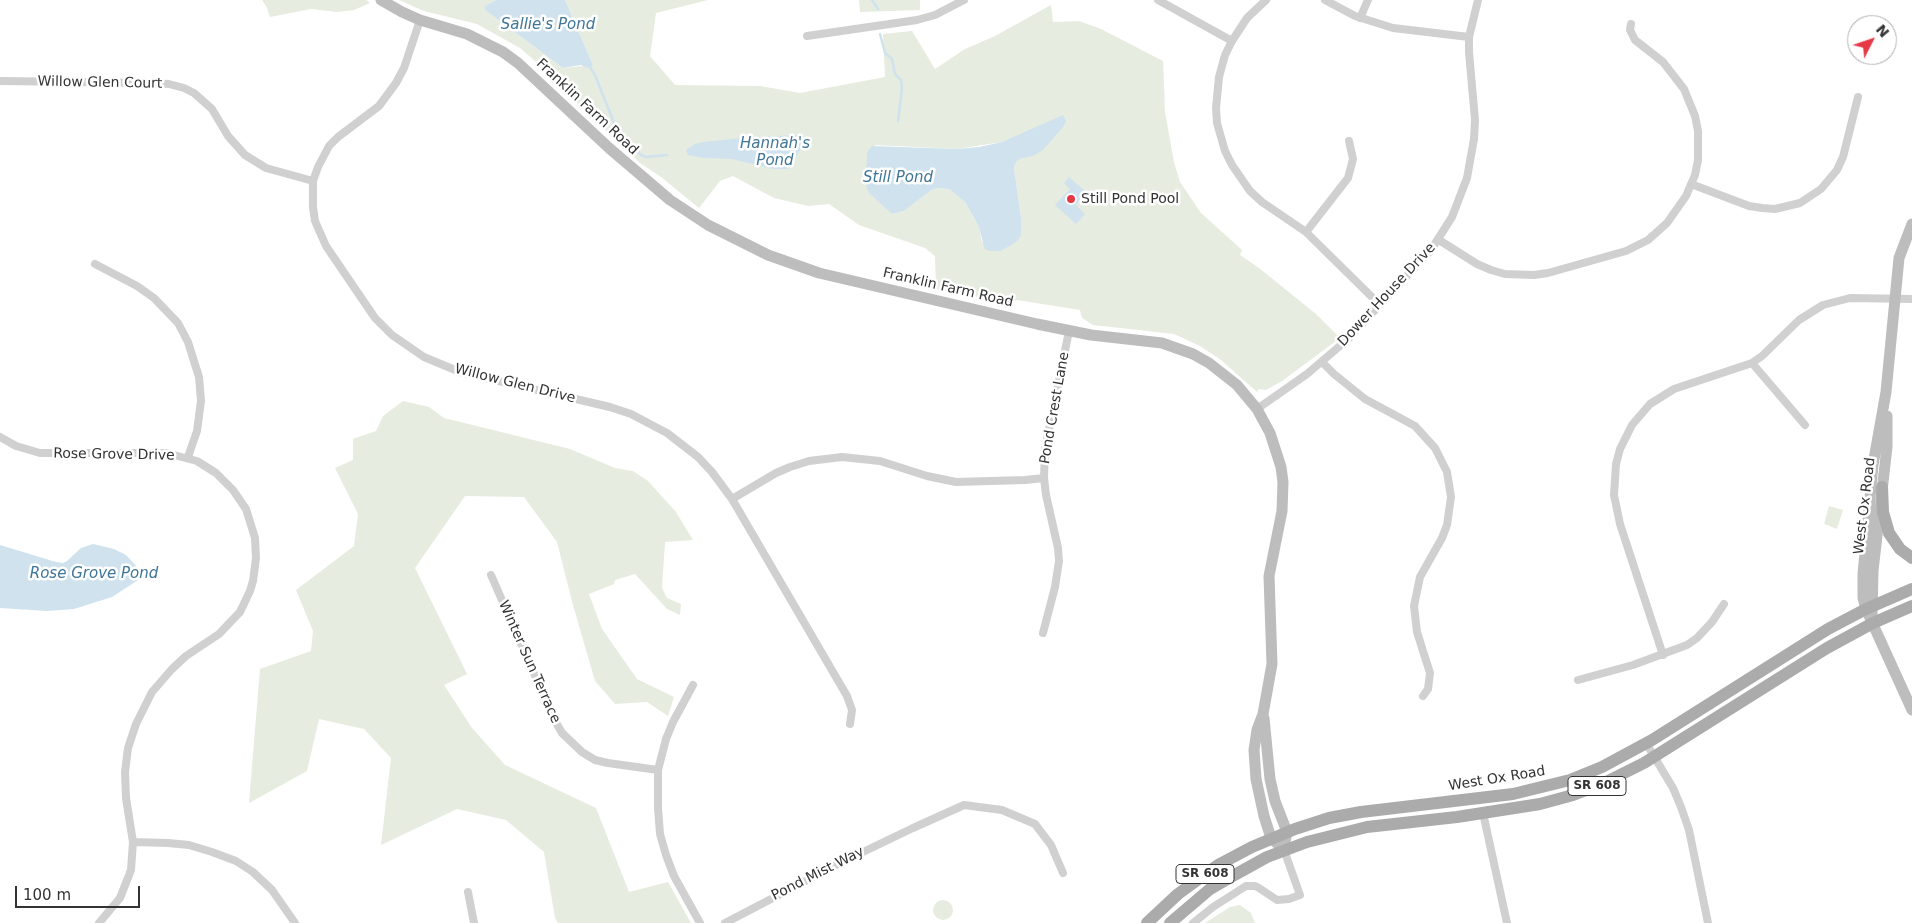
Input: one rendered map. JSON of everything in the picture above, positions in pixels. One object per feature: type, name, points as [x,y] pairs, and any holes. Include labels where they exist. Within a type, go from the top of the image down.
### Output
[{"type":"main road","points":[[1882,487],[1883,512],[1889,533],[1900,549],[1912,558]]},
{"type":"main road","points":[[1869,608],[1912,589]]},
{"type":"main road","points":[[1873,623],[1912,606]]},
{"type":"main road","name":"West Ox Road","points":[[1147,923],[1178,894],[1204,874],[1234,856],[1286,832],[1329,818],[1361,812],[1485,798],[1542,788],[1570,780],[1602,767],[1646,743],[1803,643],[1869,608]]},
{"type":"main road","name":"SR 608","points":[[1170,923],[1210,890],[1249,866],[1284,850],[1325,836],[1367,827],[1540,804],[1573,795],[1617,777],[1798,666],[1873,623]]},
{"type":"street","name":"Franklin Farm Road","points":[[381,0],[420,20],[483,40],[503,52],[518,63],[609,148],[659,190],[708,225],[768,255],[820,273],[1068,331],[1162,343],[1193,354],[1223,372],[1237,384],[1257,410],[1270,433],[1281,467],[1283,492],[1282,511],[1269,576],[1273,645],[1272,664],[1264,714],[1255,744],[1254,763],[1260,800],[1271,838]]},
{"type":"street","points":[[807,36],[917,20],[935,15],[964,0]]},
{"type":"street","points":[[1158,0],[1232,41]]},
{"type":"street","points":[[1266,0],[1247,18],[1225,55],[1216,93],[1217,122],[1225,151],[1240,179],[1250,191],[1262,202],[1306,232],[1380,305]]},
{"type":"street","points":[[1325,0],[1360,18],[1393,28],[1469,37]]},
{"type":"street","points":[[1360,18],[1368,0]]},
{"type":"street","name":"Dower House Drive","points":[[1257,410],[1322,362],[1348,339],[1419,265],[1439,240],[1461,198],[1472,159],[1475,120],[1469,37],[1478,0]]},
{"type":"street","name":"Willow Glen Drive","points":[[420,20],[404,68],[396,83],[379,106],[338,137],[323,155],[313,181],[312,207],[320,234],[367,308],[392,335],[424,357],[460,372],[610,407],[650,423],[667,433],[698,457],[732,499],[847,696],[852,710],[850,724]]},
{"type":"street","points":[[1439,240],[1477,264],[1491,270],[1519,275],[1548,273],[1626,251],[1648,240],[1667,223],[1678,210],[1692,184],[1698,160],[1695,116],[1684,89],[1670,69],[1635,40],[1630,30],[1631,24]]},
{"type":"street","name":"Willow Glen Court","points":[[0,80],[169,84],[184,88],[194,93],[212,109],[228,136],[244,155],[266,168],[313,181]]},
{"type":"street","points":[[1692,184],[1749,206],[1762,208],[1787,207],[1800,202],[1821,189],[1837,170],[1843,157],[1858,97]]},
{"type":"street","points":[[1306,232],[1348,178],[1353,160],[1349,141]]},
{"type":"street","name":"West Ox Road","points":[[1873,623],[1869,608],[1863,598],[1863,574],[1873,465],[1886,392],[1899,258],[1912,224]]},
{"type":"street","points":[[95,264],[137,286],[158,302],[178,323],[188,342],[199,376],[201,401],[197,431],[188,457]]},
{"type":"street","points":[[1663,656],[1616,511],[1614,478],[1620,449],[1625,436],[1640,414],[1661,396],[1687,384],[1752,363],[1762,356],[1799,320],[1823,305],[1850,298],[1912,299]]},
{"type":"street","name":"Pond Crest Lane","points":[[1043,633],[1056,587],[1059,561],[1058,548],[1046,495],[1044,478],[1045,449],[1068,331]]},
{"type":"street","points":[[1322,362],[1365,399],[1415,426],[1435,448],[1447,472],[1451,497],[1447,525],[1442,538],[1420,577],[1414,606],[1417,632],[1430,674],[1428,689],[1423,696]]},
{"type":"street","points":[[1752,363],[1805,425]]},
{"type":"street","name":"West Ox Road","points":[[1869,608],[1887,447],[1886,392]]},
{"type":"street","name":"Rose Grove Drive","points":[[0,437],[16,446],[40,453],[166,453],[188,457],[226,481],[241,500],[255,538],[255,570],[250,591],[240,612],[219,634],[186,656],[172,669],[152,692],[141,712],[128,748],[125,772],[126,798],[133,842],[131,870],[124,889],[114,907],[99,923]]},
{"type":"street","points":[[732,499],[776,473],[790,467],[808,462],[842,457],[880,460],[940,480],[956,482],[1044,478]]},
{"type":"street","name":"Winter Sun Terrace","points":[[491,575],[554,719],[562,733],[582,752],[595,760],[608,764],[658,770]]},
{"type":"street","points":[[1578,680],[1663,656],[1687,645],[1697,638],[1712,622],[1724,604]]},
{"type":"street","points":[[1873,623],[1912,710]]},
{"type":"street","points":[[693,685],[673,722],[666,739],[658,770],[660,834],[674,876],[700,923]]},
{"type":"street","name":"Franklin Farm Road","points":[[1264,714],[1272,790],[1286,832],[1284,850]]},
{"type":"street","points":[[1646,743],[1673,788],[1689,830],[1708,923]]},
{"type":"street","name":"Pond Mist Way","points":[[725,923],[913,828],[964,805],[1002,810],[1034,824],[1051,845],[1063,873]]},
{"type":"street","points":[[1483,813],[1507,923]]},
{"type":"street","points":[[1193,923],[1213,907],[1246,886],[1255,886],[1278,900],[1300,895],[1284,850],[1271,838]]},
{"type":"street","points":[[133,842],[168,842],[188,845],[236,861],[253,872],[267,885],[295,923]]},
{"type":"street","points":[[468,892],[474,923]]},
{"type":"shaded area","points":[[262,0],[366,0],[370,3],[354,10],[337,12],[311,9],[270,17]]},
{"type":"shaded area","points":[[399,0],[496,0],[485,6],[485,10],[563,68],[593,65],[565,0],[708,0],[656,13],[650,56],[675,85],[760,86],[800,93],[885,77],[883,34],[912,31],[935,69],[965,49],[995,36],[1051,5],[1053,22],[1079,21],[1101,29],[1163,61],[1165,112],[1174,162],[1180,182],[1201,213],[1242,250],[1240,255],[1316,314],[1340,338],[1282,381],[1266,390],[1259,389],[1257,392],[1221,360],[1200,346],[1174,334],[1093,325],[1082,318],[1080,310],[1017,300],[1010,303],[936,289],[935,256],[925,248],[859,225],[829,204],[808,206],[774,198],[733,176],[720,181],[699,208],[661,177],[640,163],[579,105],[558,81],[520,48],[477,24],[424,11]],"holes":[[[1022,134],[1033,156],[1020,159],[1016,162],[1014,168],[1021,218],[982,242],[978,225],[965,202],[949,189],[933,189],[904,211],[892,214],[889,211],[875,145],[957,149],[1002,142]]]},
{"type":"shaded area","points":[[859,0],[920,0],[920,10],[860,12]]},
{"type":"shaded area","points":[[403,401],[429,407],[444,418],[570,449],[615,468],[633,471],[648,481],[676,512],[693,540],[665,542],[662,588],[667,598],[681,604],[680,615],[667,609],[635,574],[615,580],[614,584],[589,594],[602,629],[637,679],[674,697],[668,716],[647,702],[615,704],[595,681],[557,542],[524,497],[465,496],[415,568],[467,674],[444,685],[472,728],[505,765],[596,808],[629,892],[668,882],[691,923],[558,923],[555,918],[544,852],[506,820],[457,809],[381,845],[391,758],[364,729],[319,719],[307,771],[249,803],[260,669],[311,651],[313,631],[296,590],[354,546],[358,514],[335,468],[353,460],[353,439],[376,431],[383,416]]},
{"type":"shaded area","points":[[1829,506],[1843,510],[1837,529],[1824,524]]},
{"type":"shaded area","points":[[943,900],[950,903],[953,910],[950,917],[943,920],[936,917],[933,910],[936,903]]},
{"type":"shaded area","points":[[1240,905],[1251,913],[1255,923],[1205,923],[1230,907]]},
{"type":"water","name":"Sallie's Pond","points":[[496,0],[565,0],[593,65],[588,68],[581,65],[563,68],[485,10],[485,6]]},
{"type":"water","name":"Still Pond","points":[[1063,115],[1066,121],[1063,127],[1043,150],[1016,162],[1014,168],[1021,218],[1021,235],[1013,244],[1000,251],[985,249],[978,225],[965,202],[949,189],[933,189],[904,211],[892,214],[869,193],[866,185],[867,152],[872,146],[957,149],[979,147],[1002,142]]},
{"type":"water","name":"Hannah's Pond","points":[[801,135],[807,139],[788,169],[773,169],[732,159],[704,158],[688,155],[686,150],[695,144],[703,142]]},
{"type":"water","name":"Still Pond Pool","points":[[1069,177],[1087,193],[1076,205],[1085,214],[1076,224],[1055,205],[1070,189],[1064,183]]},
{"type":"water","name":"Rose Grove Pond","points":[[93,544],[114,549],[126,555],[137,567],[140,576],[138,580],[112,597],[74,609],[47,611],[0,608],[0,545],[63,563],[81,548]]},
{"type":"waterway","points":[[872,0],[878,9]]},
{"type":"waterway","points":[[880,34],[885,53],[892,59],[895,74],[901,80],[902,88],[898,121]]},
{"type":"waterway","points":[[590,67],[614,123],[622,136],[641,155],[646,157],[667,155]]},
{"type":"place","name":"Still Pond Pool","points":[[1071,199]]}]
